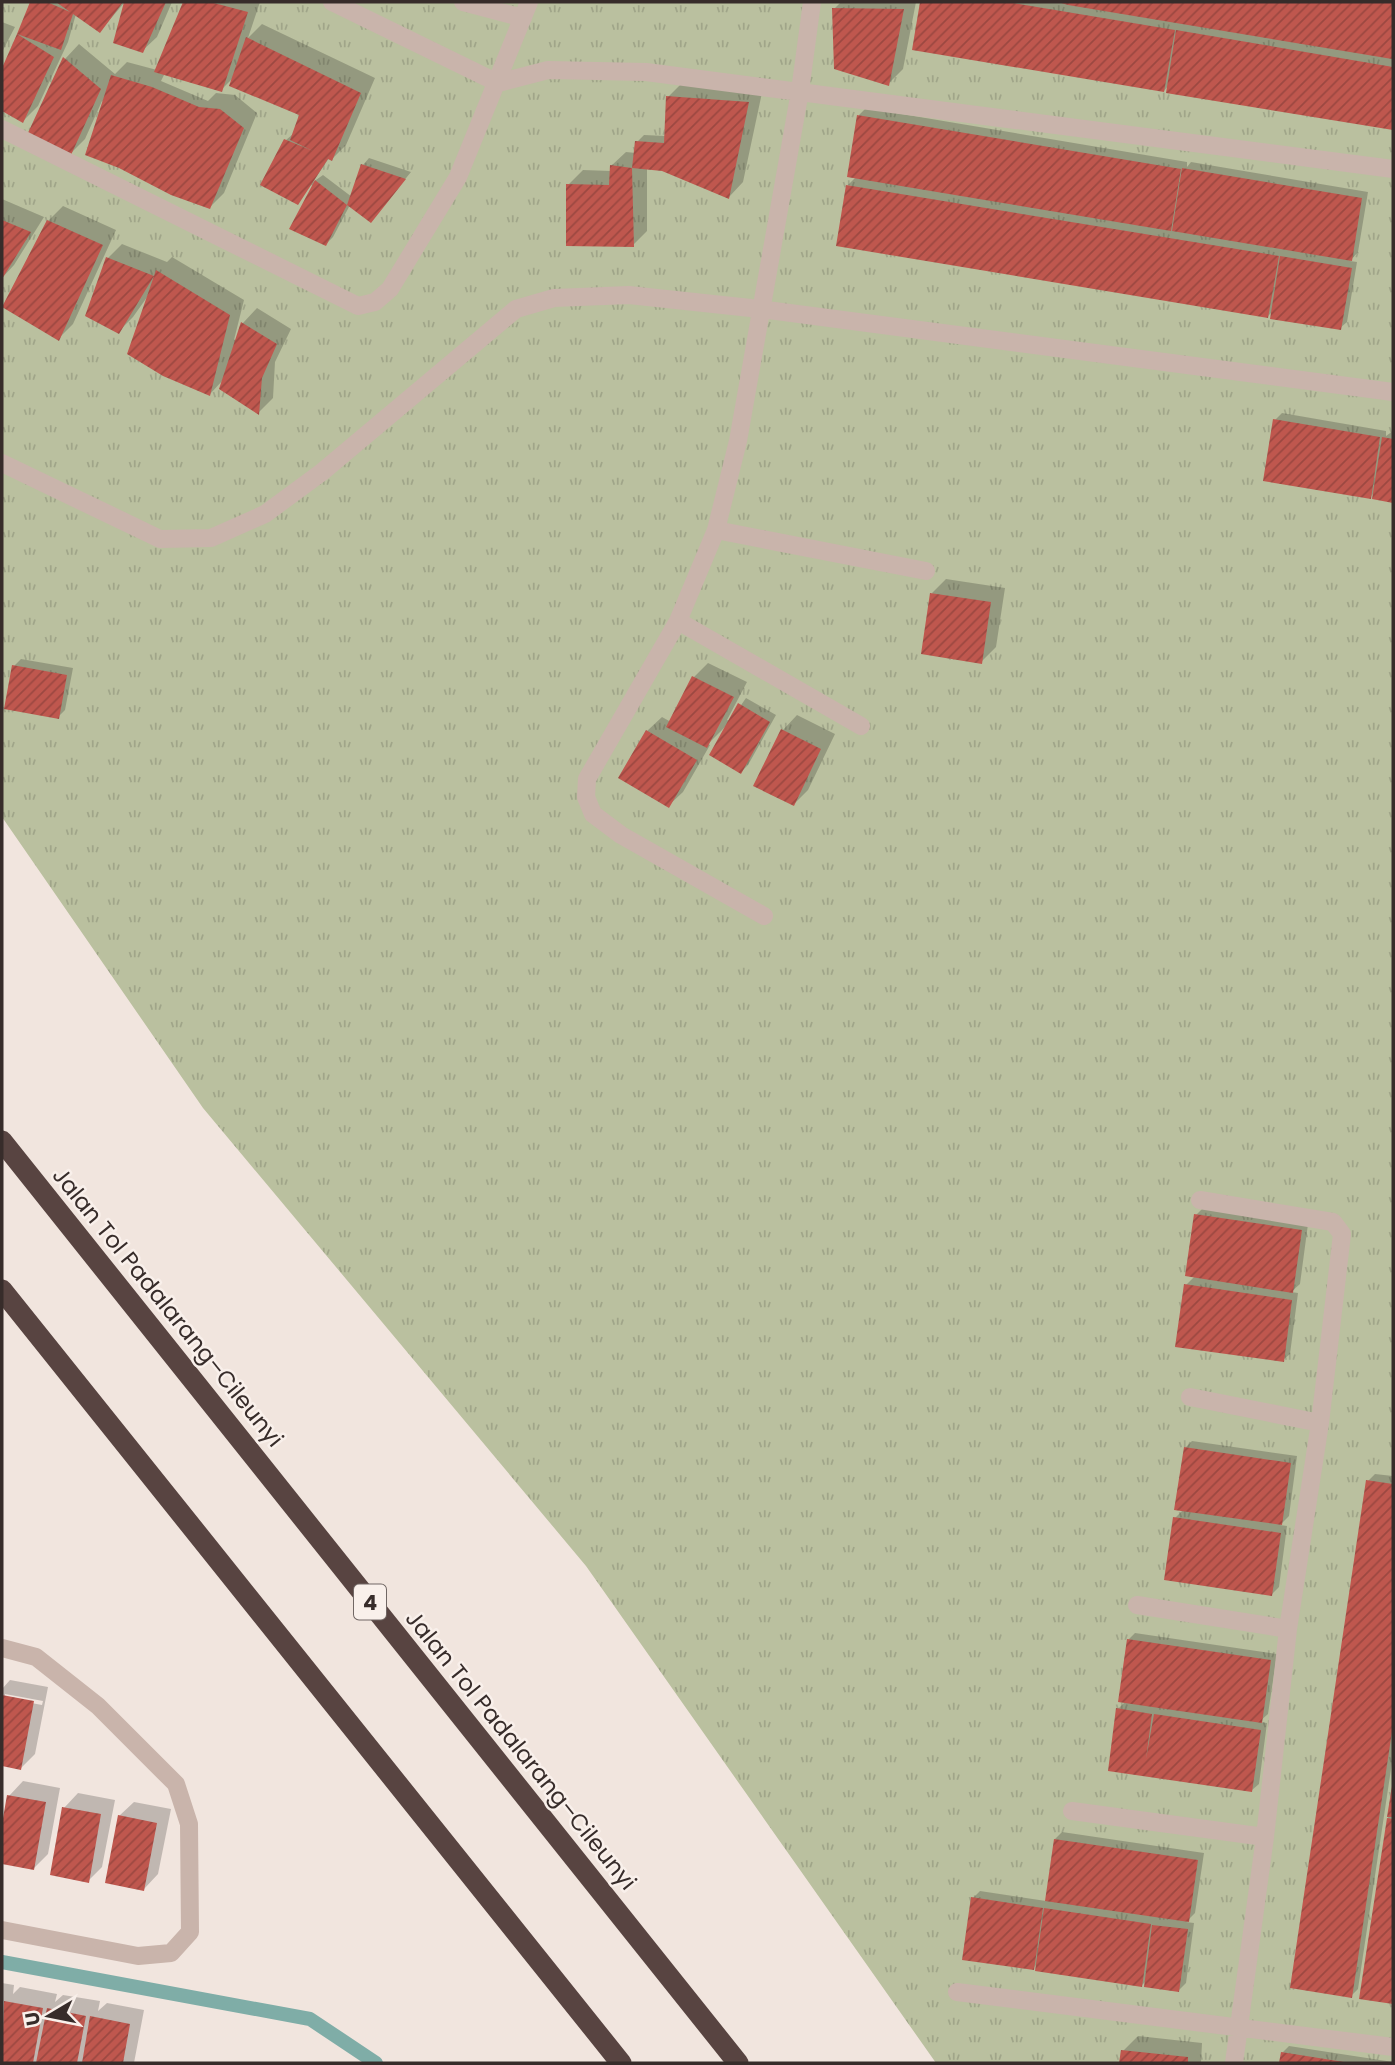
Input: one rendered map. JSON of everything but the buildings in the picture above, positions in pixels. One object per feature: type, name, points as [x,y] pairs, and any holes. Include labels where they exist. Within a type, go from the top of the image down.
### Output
[{"type":"highway","name":"Jalan Tol Padalarang–Cileunyi","points":[[2,1141],[738,2063]]},
{"type":"highway","points":[[2,1290],[621,2063]]},
{"type":"street","points":[[332,2],[498,83],[548,70],[646,72],[1393,169]]},
{"type":"street","points":[[2,129],[358,306],[375,302],[390,289],[458,177],[526,10],[463,2]]},
{"type":"street","points":[[764,916],[621,835],[593,814],[586,797],[587,779],[678,621],[716,530],[738,441],[800,91],[812,2]]},
{"type":"street","points":[[2,463],[160,539],[211,538],[265,514],[322,472],[516,309],[554,298],[629,295],[760,309],[1393,392]]},
{"type":"street","points":[[716,530],[926,571]]},
{"type":"street","points":[[678,621],[862,726]]},
{"type":"street","points":[[1200,1200],[1333,1222],[1342,1234],[1320,1423],[1289,1629],[1265,1837],[1234,2063]]},
{"type":"street","points":[[1190,1397],[1320,1423]]},
{"type":"street","points":[[1137,1605],[1289,1629]]},
{"type":"street","points":[[2,1648],[36,1657],[98,1706],[176,1783],[189,1825],[190,1932],[172,1953],[138,1956],[2,1930]]},
{"type":"street","points":[[1072,1811],[1265,1837]]},
{"type":"street","points":[[957,1992],[1393,2047]]},
{"type":"green space","points":[[2,2],[1393,2],[1393,2063],[936,2063],[586,1566],[203,1108],[2,817]]},
{"type":"waterway","points":[[2,1962],[310,2019],[376,2063]]}]
